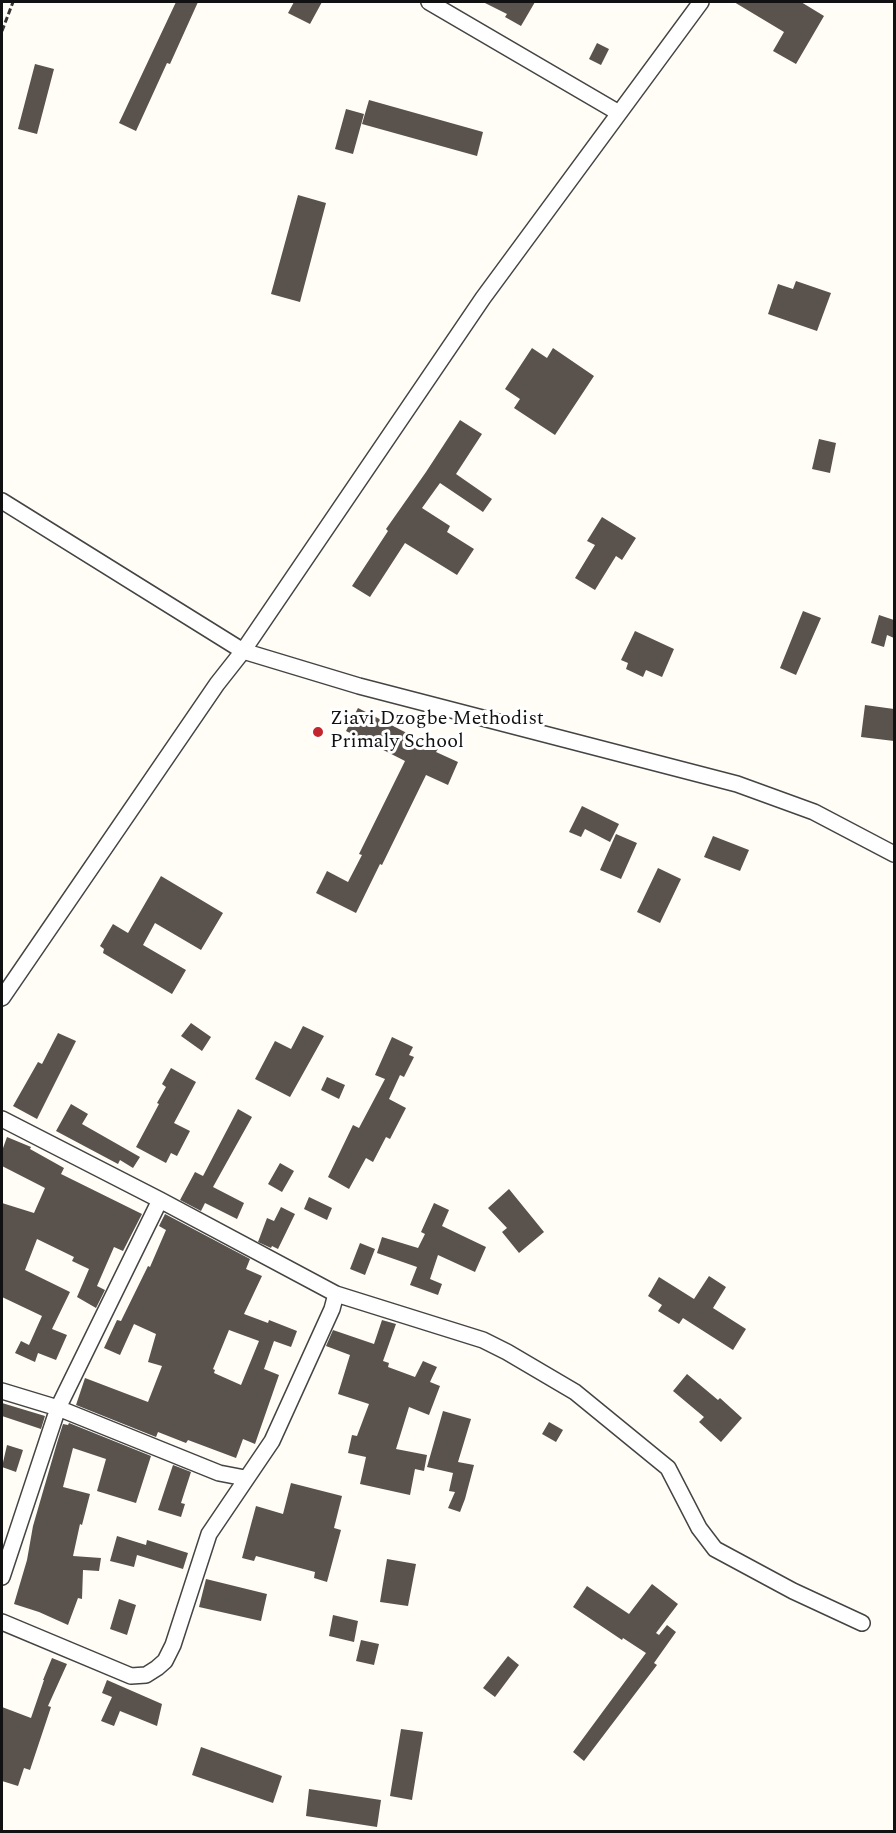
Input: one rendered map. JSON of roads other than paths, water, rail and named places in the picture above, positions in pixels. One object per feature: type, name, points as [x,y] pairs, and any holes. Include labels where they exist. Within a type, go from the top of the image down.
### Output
[{"type":"street","points":[[429,2],[619,113]]},
{"type":"street","points":[[2,998],[217,684],[243,651],[483,298],[701,2]]},
{"type":"street","points":[[2,501],[243,651],[359,686],[737,784],[814,812],[894,854]]},
{"type":"street","points":[[2,1120],[160,1200],[336,1294],[483,1340],[507,1352],[575,1392],[668,1468],[699,1528],[715,1550],[793,1592],[862,1623]]},
{"type":"street","points":[[2,1577],[58,1408],[160,1200]]},
{"type":"street","points":[[2,1622],[131,1676],[146,1675],[165,1660],[173,1645],[209,1534],[245,1478],[261,1461],[272,1442],[332,1309],[336,1294]]},
{"type":"street","points":[[2,1391],[58,1408],[219,1473],[245,1478]]},
{"type":"place","name":"Ziavi Dzogbe Methodist Primaly School","points":[[318,732]]}]
